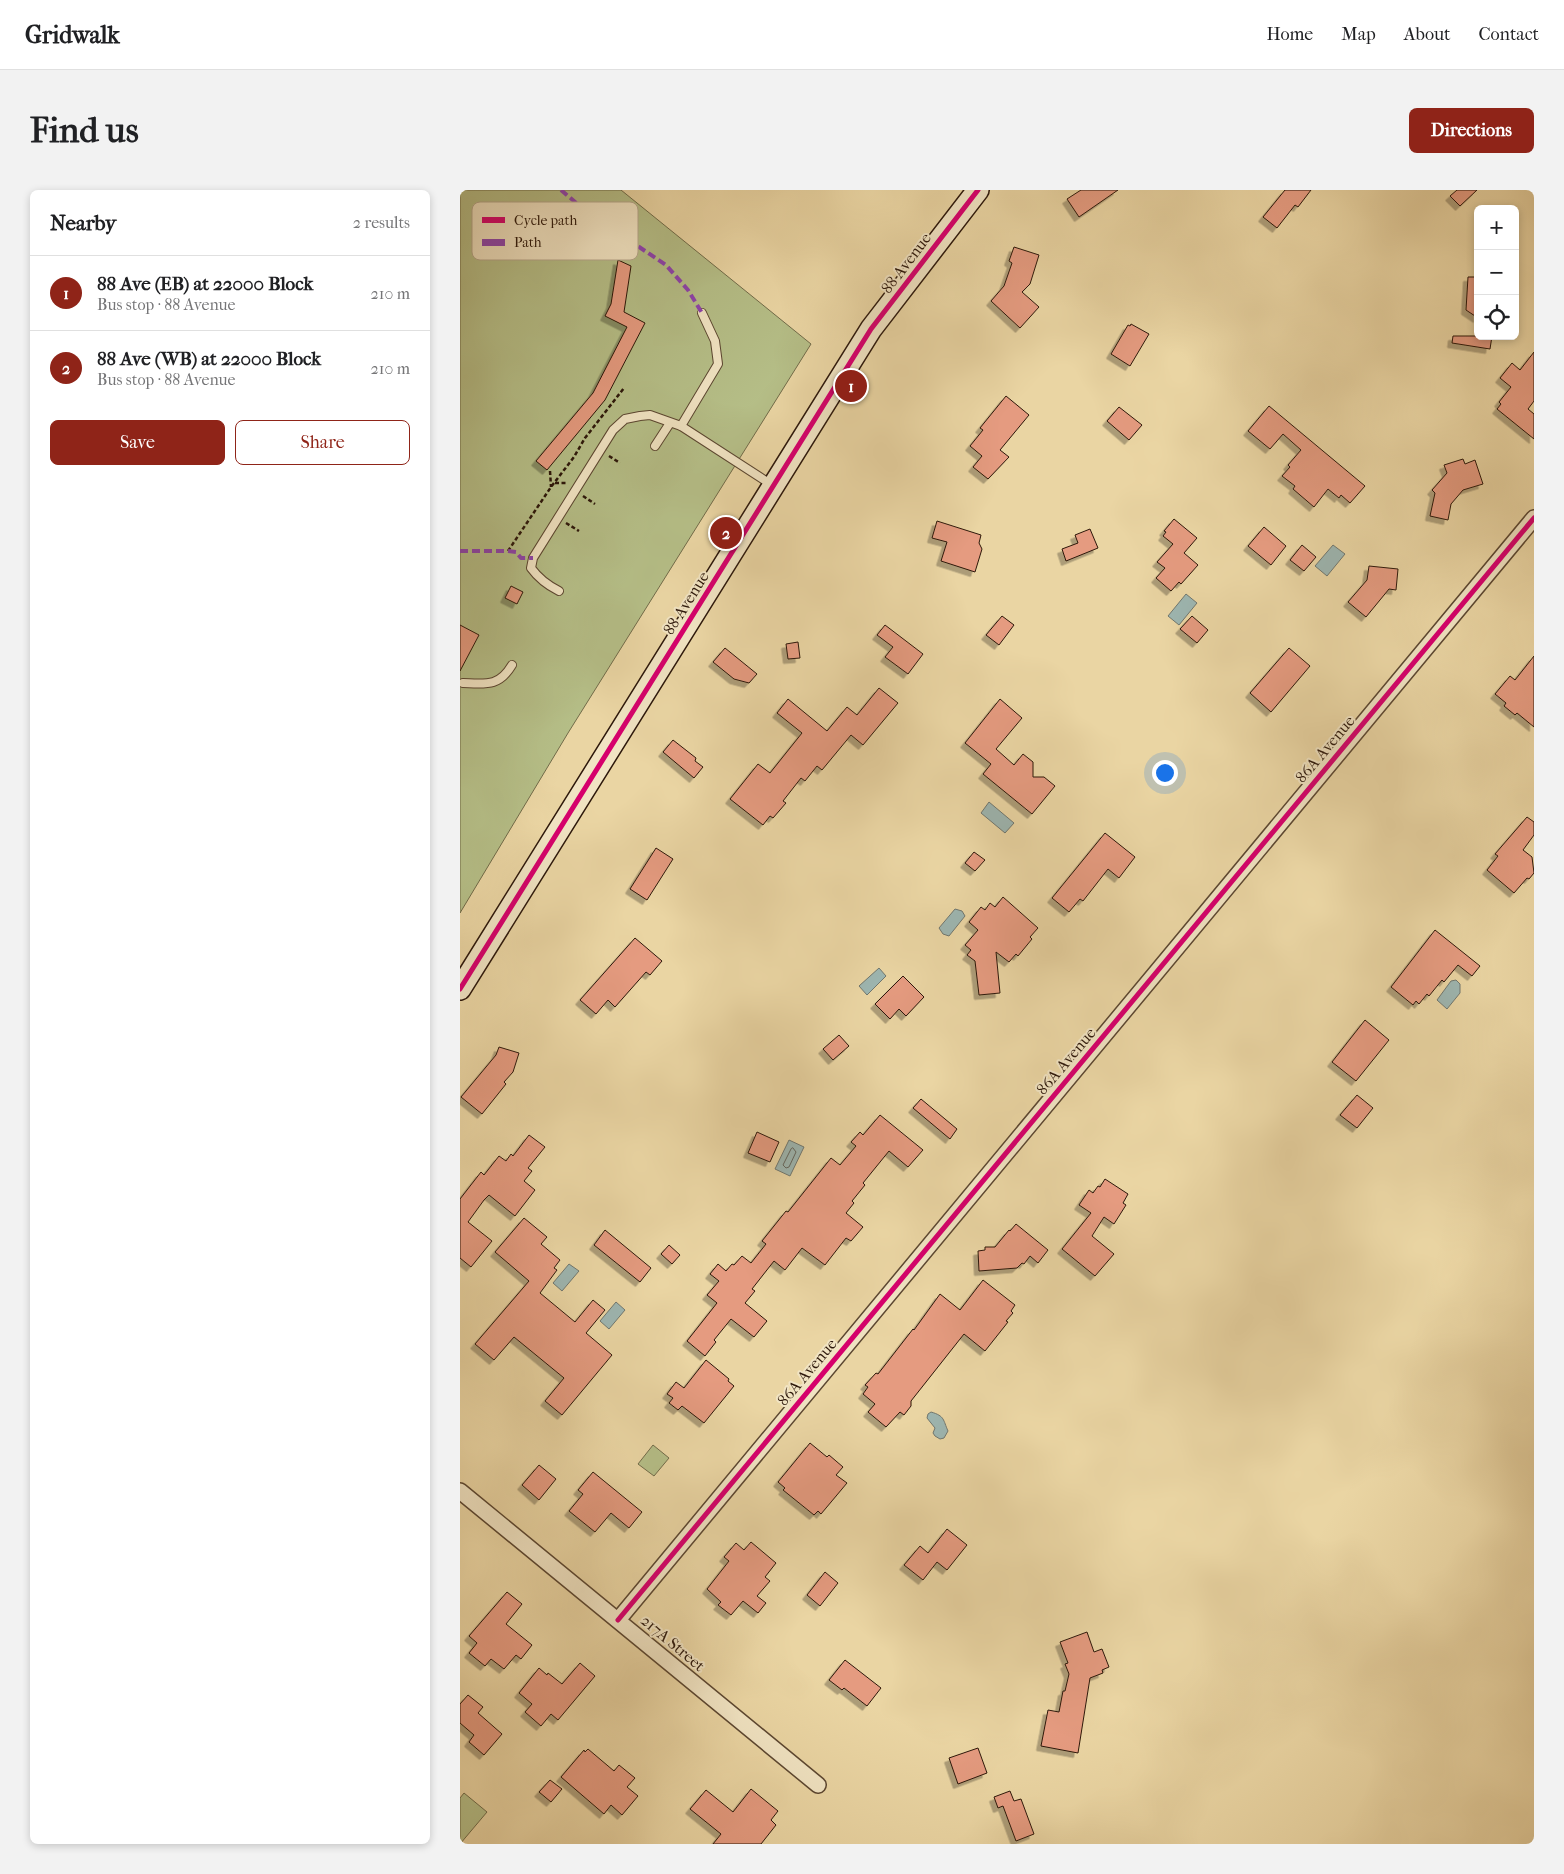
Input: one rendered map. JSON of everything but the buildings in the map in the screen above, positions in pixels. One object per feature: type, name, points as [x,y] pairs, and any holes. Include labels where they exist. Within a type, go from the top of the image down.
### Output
[{"type":"main road","name":"88 Avenue","points":[[460,989],[871,329],[978,190]]},
{"type":"street","name":"86A Avenue","points":[[618,1620],[1534,518]]},
{"type":"street","name":"217A Street","points":[[460,1491],[818,1785]]},
{"type":"lane","points":[[680,426],[718,364],[715,341],[702,313]]},
{"type":"lane","points":[[559,592],[541,581],[536,575],[531,568],[533,558],[614,430],[625,419],[650,416],[680,426],[774,486]]},
{"type":"lane","points":[[655,446],[670,423]]},
{"type":"lane","points":[[463,683],[483,684],[497,682],[507,675],[512,665]]},
{"type":"path","points":[[508,551],[551,487],[574,457],[579,446],[624,388]]},
{"type":"path","points":[[550,471],[551,487]]},
{"type":"green space","points":[[460,190],[621,190],[636,202],[472,202],[472,260],[638,260],[638,204],[811,344],[568,733],[460,913]]},
{"type":"green space","points":[[653,1445],[669,1458],[654,1476],[638,1464]]},
{"type":"green space","points":[[464,1793],[487,1812],[460,1844],[460,1798]]},
{"type":"water","points":[[1333,545],[1345,554],[1327,576],[1315,566]]},
{"type":"water","points":[[1186,594],[1197,603],[1179,625],[1168,616]]},
{"type":"water","points":[[989,802],[1014,823],[1005,833],[981,813]]},
{"type":"water","points":[[955,909],[962,911],[965,916],[949,936],[943,934],[939,928]]},
{"type":"water","points":[[879,968],[886,976],[867,995],[859,986]]},
{"type":"water","points":[[1456,980],[1460,984],[1460,993],[1447,1009],[1437,1000],[1451,981]]},
{"type":"water","points":[[789,1140],[804,1147],[790,1176],[775,1169]]},
{"type":"water","points":[[569,1264],[579,1271],[562,1291],[553,1283]]},
{"type":"water","points":[[616,1302],[625,1310],[609,1329],[600,1321]]},
{"type":"water","points":[[931,1412],[939,1415],[944,1421],[948,1431],[944,1438],[940,1439],[933,1433],[935,1428],[927,1418]]},
{"type":"marked path","points":[[561,190],[575,202]]},
{"type":"marked path","points":[[638,246],[666,265],[688,290],[702,313]]},
{"type":"marked path","points":[[460,551],[508,551],[516,552],[521,558],[533,558]]},
{"type":"cycle path","points":[[460,989],[871,329],[978,190]]},
{"type":"cycle path","points":[[618,1620],[1534,518]]},
{"type":"place","name":"88 Ave (EB) at 22000 Block","points":[[851,386]]},
{"type":"place","name":"88 Ave (WB) at 22000 Block","points":[[726,533]]}]
